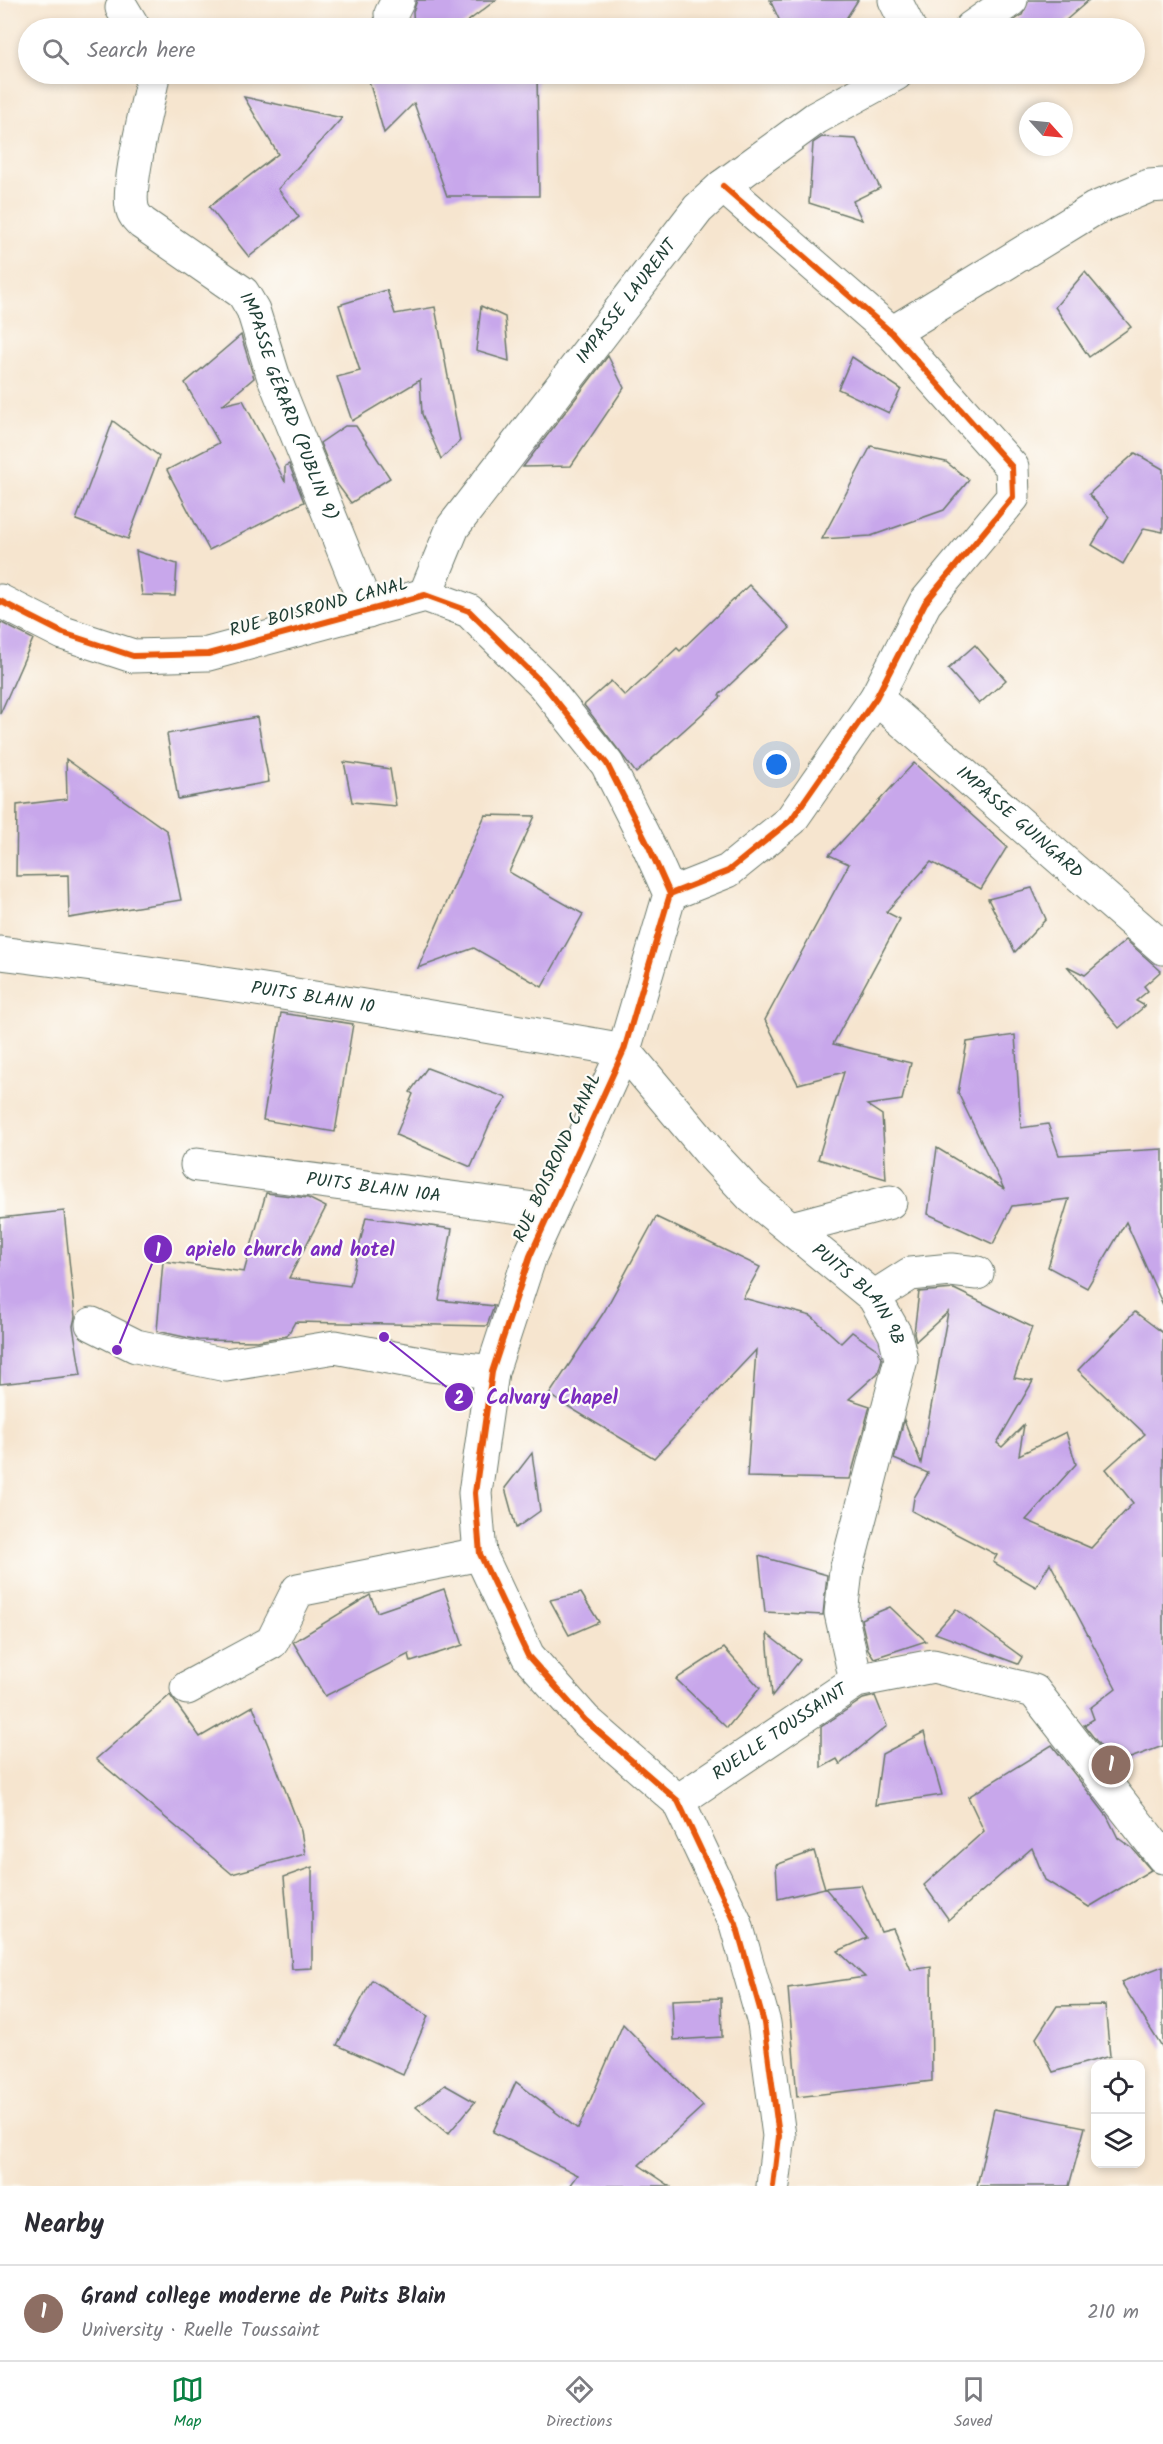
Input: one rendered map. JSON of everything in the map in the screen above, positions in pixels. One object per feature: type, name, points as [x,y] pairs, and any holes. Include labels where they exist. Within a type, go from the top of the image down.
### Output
[{"type":"street","points":[[895,0],[904,18]]},
{"type":"street","points":[[985,18],[1011,0]]},
{"type":"street","name":"IMPASSE GÉRARD (PUBLIN 9)","points":[[151,84],[133,181],[131,205],[134,214],[142,223],[243,293],[253,310],[273,375],[368,612]]},
{"type":"street","name":"IMPASSE LAURENT","points":[[425,595],[453,528],[698,209],[723,186],[816,118],[878,84]]},
{"type":"street","points":[[892,333],[1095,209],[1149,186],[1163,185]]},
{"type":"street","points":[[670,894],[728,871],[791,820],[876,698],[925,603],[1013,497],[1012,467],[892,333],[723,186]]},
{"type":"street","name":"RUE BOISROND CANAL","points":[[0,601],[63,633],[133,656],[208,654],[425,595],[469,611],[543,684],[607,764],[670,894],[624,1050],[530,1256],[492,1372],[476,1493],[480,1554],[528,1656],[585,1720],[678,1801],[736,1924],[764,2023],[779,2136],[773,2186]]},
{"type":"street","name":"IMPASSE GUINGARD","points":[[876,698],[1163,948]]},
{"type":"street","name":"PUITS BLAIN 10","points":[[0,953],[156,974],[429,1016],[624,1050]]},
{"type":"street","name":"PUITS BLAIN 9B","points":[[624,1050],[708,1150],[752,1197],[874,1297],[895,1334],[901,1359],[846,1571],[841,1613],[856,1681]]},
{"type":"street","name":"PUITS BLAIN 10A","points":[[197,1165],[550,1211]]},
{"type":"street","points":[[792,1228],[890,1202]]},
{"type":"street","points":[[874,1297],[910,1274],[951,1270],[977,1273]]},
{"type":"street","points":[[92,1324],[136,1346],[226,1365],[335,1347],[431,1365],[492,1372]]},
{"type":"street","points":[[187,1688],[272,1642],[298,1590],[480,1554]]},
{"type":"street","name":"RUELLE TOUSSAINT","points":[[678,1801],[856,1681],[933,1666],[1034,1691],[1163,1857]]},
{"type":"building","points":[[417,0],[496,0],[472,18],[413,18]]},
{"type":"building","points":[[770,0],[858,0],[846,18],[778,18]]},
{"type":"building","points":[[1029,0],[1089,0],[1068,18],[1018,18],[1022,15]]},
{"type":"building","points":[[370,84],[537,84],[539,196],[447,196],[414,103],[384,133]]},
{"type":"building","points":[[244,97],[342,118],[278,189],[299,217],[249,257],[209,207],[278,154]]},
{"type":"building","points":[[822,137],[856,139],[880,188],[853,201],[862,220],[809,203],[813,143]]},
{"type":"building","points":[[1085,272],[1131,327],[1089,357],[1055,307]]},
{"type":"building","points":[[387,290],[395,314],[435,307],[460,441],[441,459],[422,414],[420,380],[352,421],[337,377],[360,371],[339,305]]},
{"type":"building","points":[[481,306],[505,317],[509,361],[476,351]]},
{"type":"building","points":[[241,335],[254,378],[222,405],[243,400],[285,482],[285,466],[289,464],[304,502],[209,550],[167,470],[219,443],[185,383]]},
{"type":"building","points":[[608,356],[624,388],[571,466],[523,467]]},
{"type":"building","points":[[852,357],[901,389],[889,413],[838,389]]},
{"type":"building","points":[[113,421],[159,456],[128,539],[76,520]]},
{"type":"building","points":[[345,426],[356,426],[390,478],[351,503],[337,484],[320,443]]},
{"type":"building","points":[[871,446],[946,462],[969,480],[944,510],[871,536],[822,539]]},
{"type":"building","points":[[1135,453],[1163,469],[1163,532],[1144,528],[1123,564],[1092,545],[1109,517],[1089,494]]},
{"type":"building","points":[[136,551],[177,564],[175,596],[142,595]]},
{"type":"building","points":[[749,585],[790,628],[719,695],[721,697],[636,773],[584,705],[611,681],[625,696],[677,648],[680,651]]},
{"type":"building","points":[[0,622],[33,639],[0,714]]},
{"type":"building","points":[[975,645],[1006,680],[979,704],[948,669]]},
{"type":"building","points":[[257,717],[269,782],[178,799],[167,734]]},
{"type":"building","points":[[66,759],[167,831],[181,900],[69,918],[68,875],[16,876],[17,805],[67,799]]},
{"type":"building","points":[[344,762],[390,769],[396,806],[352,802]]},
{"type":"building","points":[[914,763],[1007,847],[981,889],[931,862],[886,912],[900,919],[833,1044],[911,1063],[902,1100],[867,1105],[882,1115],[886,1179],[818,1159],[844,1072],[798,1084],[765,1020],[849,864],[829,855]]},
{"type":"building","points":[[485,815],[535,816],[509,872],[583,914],[542,987],[474,948],[418,968]]},
{"type":"building","points":[[1032,888],[1046,919],[1015,952],[988,899]]},
{"type":"building","points":[[1126,940],[1161,971],[1144,986],[1148,991],[1136,1001],[1145,1006],[1119,1028],[1067,966],[1085,975]]},
{"type":"building","points":[[281,1013],[353,1024],[335,1132],[263,1120]]},
{"type":"building","points":[[1015,1035],[1021,1128],[1048,1124],[1059,1155],[1163,1149],[1163,1305],[1126,1222],[1087,1288],[1048,1267],[1069,1199],[1012,1206],[993,1244],[928,1214],[937,1148],[1004,1189],[958,1093],[967,1042]]},
{"type":"building","points":[[427,1068],[507,1098],[491,1121],[471,1167],[396,1135],[413,1094],[410,1092]]},
{"type":"building","points":[[266,1193],[308,1198],[326,1207],[289,1278],[350,1286],[366,1217],[452,1229],[439,1300],[494,1306],[487,1326],[295,1322],[287,1336],[257,1341],[198,1340],[157,1331],[163,1261],[244,1272]]},
{"type":"building","points":[[64,1211],[75,1317],[73,1326],[81,1375],[0,1384],[0,1218]]},
{"type":"building","points":[[656,1217],[760,1267],[743,1298],[811,1316],[841,1343],[852,1332],[878,1350],[882,1359],[878,1373],[849,1399],[870,1406],[850,1479],[747,1477],[756,1350],[654,1458],[549,1395],[604,1312]]},
{"type":"building","points":[[954,1289],[1032,1327],[1014,1378],[1033,1381],[997,1443],[1002,1447],[1024,1425],[1019,1455],[1066,1432],[1076,1464],[1026,1520],[1091,1548],[1133,1503],[1106,1469],[1145,1434],[1078,1370],[1135,1312],[1163,1333],[1163,1746],[1114,1764],[1084,1725],[1094,1719],[1090,1708],[1116,1688],[1050,1563],[1036,1587],[993,1562],[997,1555],[912,1511],[914,1498],[928,1473],[894,1459],[904,1420],[921,1463],[948,1312],[916,1341],[914,1333],[919,1292]]},
{"type":"building","points":[[532,1453],[540,1511],[516,1528],[505,1488]]},
{"type":"building","points":[[759,1556],[827,1575],[823,1615],[765,1612]]},
{"type":"building","points":[[444,1589],[463,1645],[411,1662],[409,1654],[325,1696],[293,1642],[370,1595],[377,1612]]},
{"type":"building","points":[[581,1593],[599,1622],[569,1635],[550,1600]]},
{"type":"building","points":[[890,1607],[926,1641],[874,1658],[868,1649],[861,1619]]},
{"type":"building","points":[[956,1609],[1022,1657],[1018,1664],[935,1633]]},
{"type":"building","points":[[767,1634],[800,1660],[772,1696]]},
{"type":"building","points":[[724,1648],[760,1688],[727,1728],[676,1679]]},
{"type":"building","points":[[170,1695],[200,1737],[253,1706],[301,1831],[305,1854],[232,1874],[96,1759]]},
{"type":"building","points":[[875,1696],[887,1726],[840,1764],[837,1759],[821,1768],[821,1727],[863,1699]]},
{"type":"building","points":[[924,1732],[942,1795],[875,1805],[882,1754]]},
{"type":"building","points":[[1052,1745],[1107,1816],[1118,1838],[1132,1848],[1151,1870],[1089,1907],[1045,1880],[1032,1848],[949,1920],[924,1885],[984,1831],[968,1797]]},
{"type":"building","points":[[814,1851],[825,1888],[778,1899],[776,1865]]},
{"type":"building","points":[[312,1867],[312,1968],[292,1969],[284,1877]]},
{"type":"building","points":[[861,1885],[881,1932],[893,1929],[911,1970],[931,1967],[932,2081],[797,2097],[788,1988],[865,1977],[838,1951],[867,1938],[825,1888]]},
{"type":"building","points":[[1163,1966],[1163,2049],[1121,1982]]},
{"type":"building","points":[[372,1980],[428,2016],[403,2075],[337,2045]]},
{"type":"building","points":[[721,1998],[722,2037],[674,2040],[672,2000]]},
{"type":"building","points":[[1105,2005],[1110,2056],[1053,2072],[1036,2038],[1057,2006]]},
{"type":"building","points":[[623,2024],[703,2106],[639,2165],[670,2186],[570,2186],[578,2175],[493,2132],[516,2082],[578,2129]]},
{"type":"building","points":[[445,2085],[475,2102],[448,2134],[416,2107]]},
{"type":"building","points":[[994,2109],[1085,2127],[1069,2186],[977,2186]]},
{"type":"cycle path","points":[[670,894],[728,871],[791,820],[876,698],[925,603],[1013,497],[1012,467],[892,333],[723,186]]},
{"type":"cycle path","points":[[0,601],[63,633],[133,656],[208,654],[425,595],[469,611],[543,684],[607,764],[649,847],[670,894],[624,1050],[530,1256],[492,1372],[475,1493],[480,1554],[528,1656],[585,1720],[678,1801],[736,1924],[764,2023],[779,2136],[773,2186]]},
{"type":"place","name":"Calvary Chapel","points":[[384,1337]]},
{"type":"place","name":"apielo church and hotel","points":[[117,1350]]},
{"type":"place","name":"Grand college moderne de Puits Blain","points":[[1111,1765]]}]
